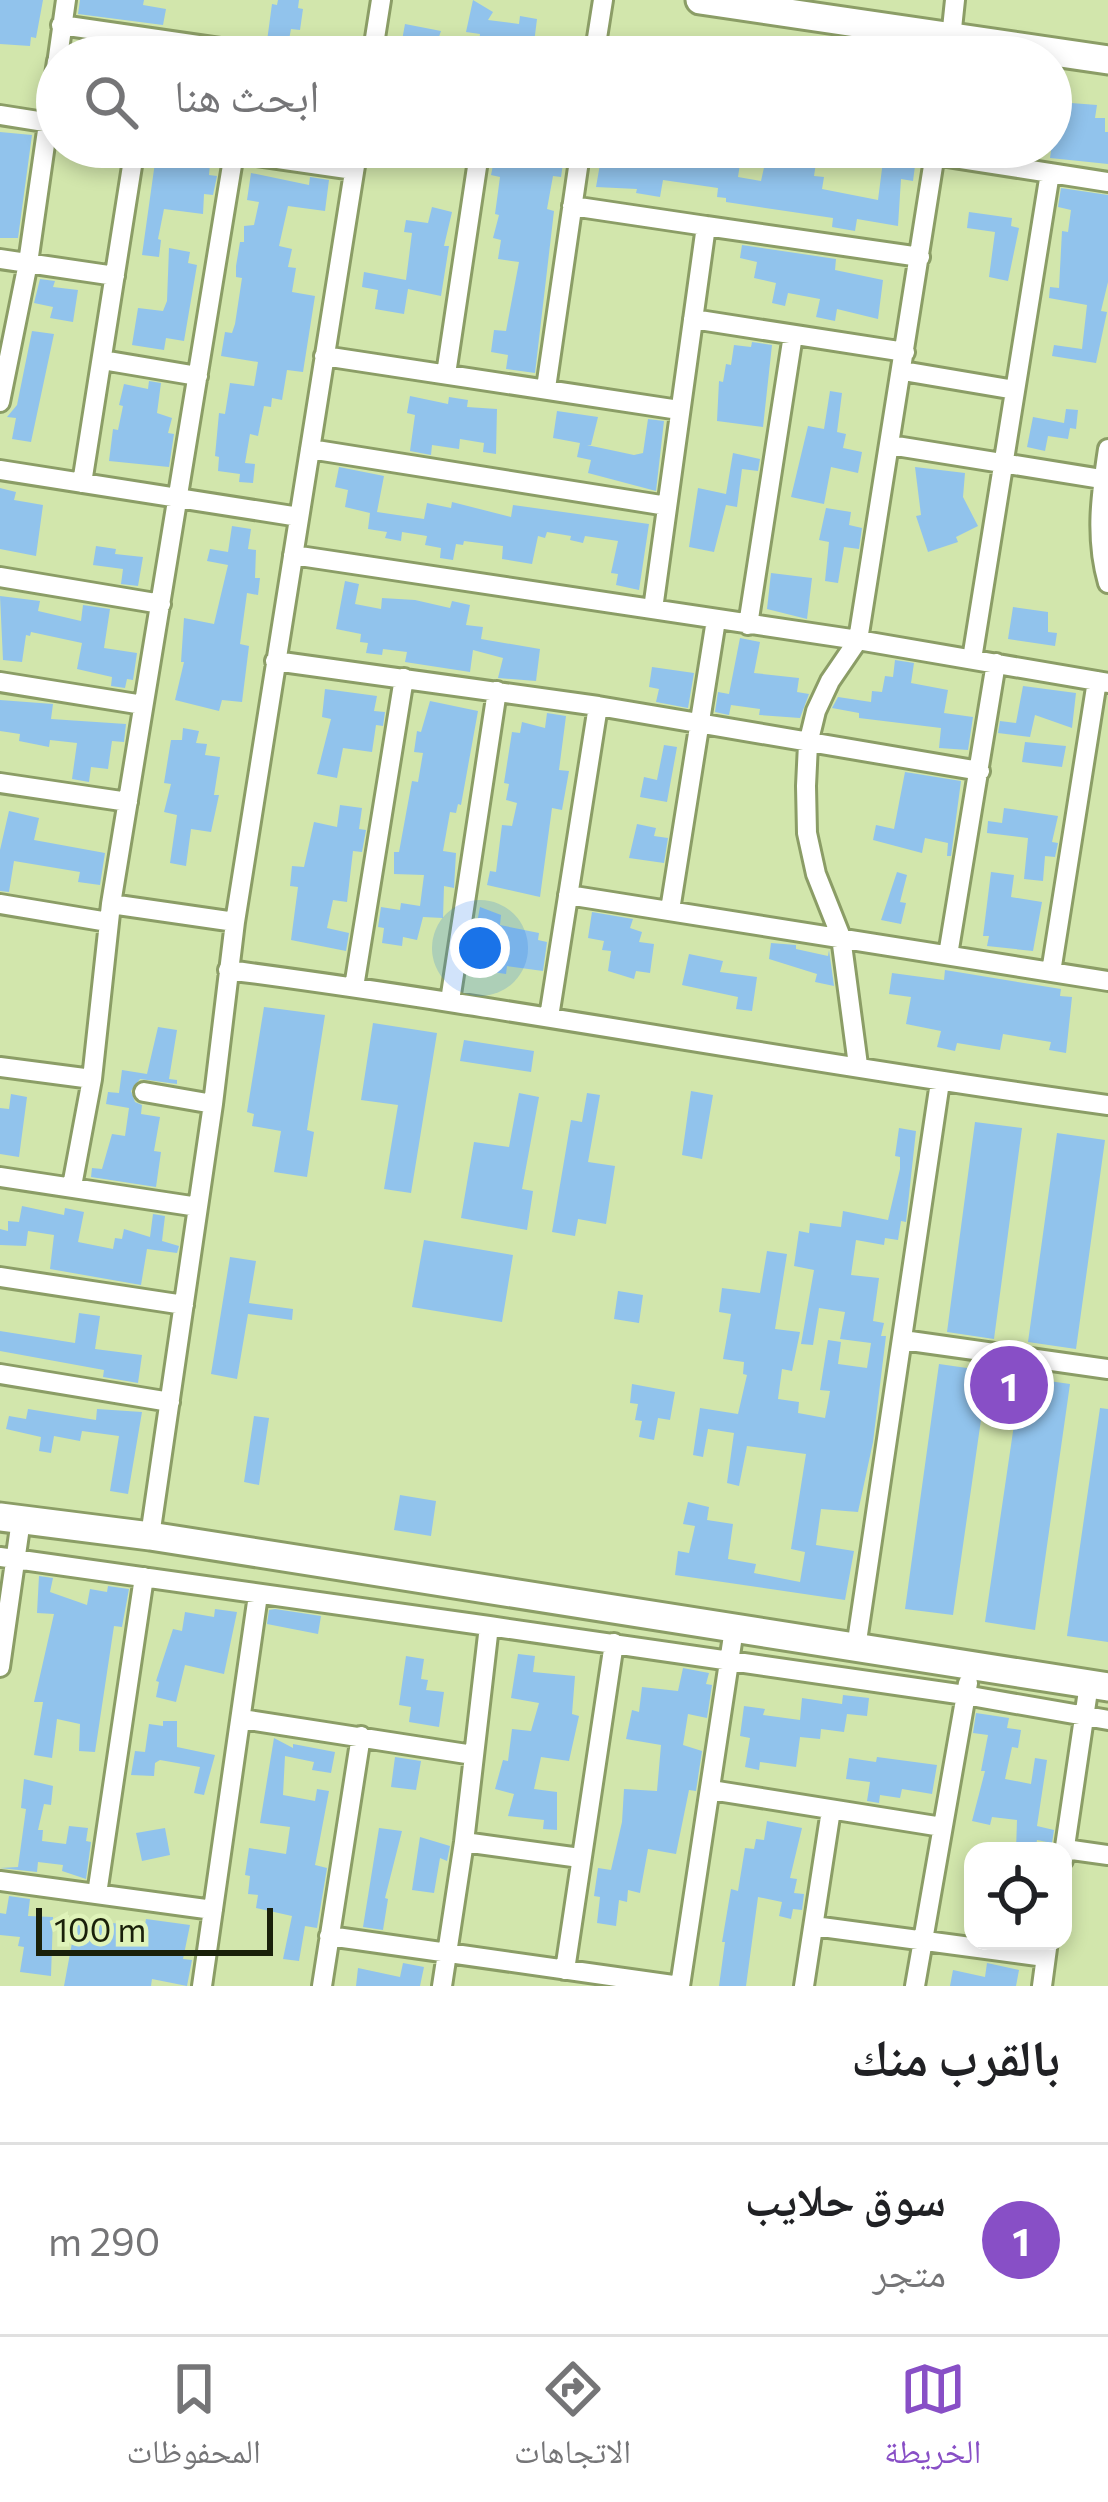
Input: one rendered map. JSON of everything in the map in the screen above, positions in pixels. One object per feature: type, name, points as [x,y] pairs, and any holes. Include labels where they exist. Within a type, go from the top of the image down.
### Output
[{"type":"street","points":[[60,36],[66,0]]},
{"type":"street","points":[[375,36],[381,0]]},
{"type":"street","points":[[597,36],[603,0]]},
{"type":"street","points":[[700,0],[891,36]]},
{"type":"street","points":[[951,36],[955,0]]},
{"type":"street","points":[[62,25],[138,36]]},
{"type":"street","points":[[1072,57],[1108,60]]},
{"type":"street","points":[[0,116],[36,121]]},
{"type":"street","points":[[0,402],[3,359],[28,263],[45,168]]},
{"type":"street","points":[[82,483],[132,168]]},
{"type":"street","points":[[72,1186],[92,1079],[110,913],[142,705],[232,168]]},
{"type":"street","points":[[150,1536],[235,922],[354,170],[340,168]]},
{"type":"street","points":[[446,374],[477,168]]},
{"type":"street","points":[[546,388],[577,168]]},
{"type":"street","points":[[858,1065],[841,937],[816,874],[807,833],[808,744],[816,711],[858,640],[933,168]]},
{"type":"street","points":[[1024,168],[1108,182]]},
{"type":"street","points":[[973,658],[1050,173]]},
{"type":"street","points":[[572,206],[920,257]]},
{"type":"street","points":[[653,609],[706,226]]},
{"type":"street","points":[[0,259],[115,276]]},
{"type":"street","points":[[693,320],[793,335],[1015,390]]},
{"type":"street","points":[[748,625],[793,335]]},
{"type":"street","points":[[324,356],[679,410]]},
{"type":"street","points":[[103,360],[198,376]]},
{"type":"street","points":[[890,445],[1106,479]]},
{"type":"street","points":[[310,449],[667,506]]},
{"type":"street","points":[[1108,449],[1100,556],[1108,583]]},
{"type":"street","points":[[0,470],[299,517]]},
{"type":"street","points":[[293,555],[973,658],[1102,682],[1051,972]]},
{"type":"street","points":[[0,578],[161,604]]},
{"type":"street","points":[[670,910],[716,620]]},
{"type":"street","points":[[275,661],[598,706],[980,771]]},
{"type":"street","points":[[948,955],[996,663]]},
{"type":"street","points":[[354,987],[404,678]]},
{"type":"street","points":[[0,682],[142,705]]},
{"type":"street","points":[[450,1000],[497,691]]},
{"type":"street","points":[[549,1017],[598,706]]},
{"type":"street","points":[[0,783],[128,802]]},
{"type":"street","points":[[568,895],[1108,981]]},
{"type":"street","points":[[0,904],[235,922]]},
{"type":"street","points":[[228,970],[450,1000],[940,1082],[1108,1105]]},
{"type":"street","points":[[0,1067],[92,1079]]},
{"type":"street","points":[[856,1648],[940,1082]]},
{"type":"street","points":[[144,1092],[213,1104]]},
{"type":"street","points":[[0,1177],[198,1207]]},
{"type":"street","points":[[0,1277],[184,1305]]},
{"type":"street","points":[[904,1340],[1108,1369]]},
{"type":"street","points":[[0,1374],[170,1402]]},
{"type":"street","points":[[0,1667],[10,1518],[1099,1686],[1084,1717],[1066,1842]]},
{"type":"street","points":[[8,1558],[614,1643],[1108,1720]]},
{"type":"street","points":[[97,1894],[145,1577]]},
{"type":"street","points":[[202,1986],[258,1595]]},
{"type":"street","points":[[442,1986],[489,1626]]},
{"type":"street","points":[[329,1936],[680,1986],[734,1629]]},
{"type":"street","points":[[565,1970],[614,1643]]},
{"type":"street","points":[[915,1986],[972,1666]]},
{"type":"street","points":[[242,1719],[473,1755]]},
{"type":"street","points":[[322,1986],[361,1736]]},
{"type":"street","points":[[711,1790],[942,1827]]},
{"type":"street","points":[[804,1986],[831,1810]]},
{"type":"street","points":[[464,1842],[580,1858]]},
{"type":"street","points":[[1072,1855],[1108,1856]]},
{"type":"street","points":[[0,1881],[213,1910]]},
{"type":"street","points":[[814,1926],[964,1944]]},
{"type":"street","points":[[1042,1986],[1047,1950]]},
{"type":"building","points":[[0,0],[43,0],[30,46],[0,44]]},
{"type":"building","points":[[80,0],[144,0],[143,5],[166,9],[163,25],[78,14]]},
{"type":"building","points":[[278,0],[299,0],[298,8],[303,9],[300,30],[291,29],[290,36],[268,36],[272,4],[277,5]]},
{"type":"building","points":[[473,0],[493,12],[488,20],[519,24],[520,16],[537,19],[535,36],[466,32]]},
{"type":"building","points":[[405,24],[441,31],[439,36],[403,36]]},
{"type":"building","points":[[1072,103],[1097,105],[1095,118],[1105,118],[1108,164],[1072,160]]},
{"type":"building","points":[[0,132],[32,135],[18,238],[0,238]]},
{"type":"building","points":[[154,168],[210,168],[209,175],[217,176],[213,195],[204,194],[203,214],[164,209],[159,257],[142,255]]},
{"type":"building","points":[[492,168],[562,168],[561,177],[553,176],[547,209],[554,211],[535,373],[506,369],[508,355],[491,352],[494,330],[506,331],[519,262],[498,259],[501,240],[493,238],[500,177],[491,175]]},
{"type":"building","points":[[599,168],[739,168],[738,177],[761,181],[764,168],[815,168],[814,176],[824,177],[822,189],[878,200],[882,168],[915,168],[913,181],[901,179],[898,226],[857,219],[855,231],[832,227],[833,218],[726,202],[717,197],[718,188],[663,180],[660,197],[636,193],[637,189],[596,187]]},
{"type":"building","points":[[251,173],[309,185],[310,177],[329,180],[325,211],[288,206],[279,246],[292,249],[288,267],[296,268],[292,292],[315,296],[303,372],[287,370],[282,400],[272,398],[271,407],[264,406],[258,436],[250,434],[245,463],[255,464],[253,483],[239,482],[240,474],[218,471],[219,457],[215,456],[219,413],[225,414],[230,383],[254,386],[258,362],[221,356],[225,332],[232,333],[235,324],[242,278],[236,277],[240,242],[244,242],[244,226],[254,225],[259,202],[247,200]]},
{"type":"building","points":[[1061,188],[1108,195],[1108,282],[1101,311],[1107,312],[1096,363],[1052,356],[1054,345],[1082,349],[1087,305],[1049,298],[1050,287],[1059,288],[1062,231],[1068,232],[1071,210],[1058,207]]},
{"type":"building","points":[[432,207],[452,212],[441,296],[408,289],[404,314],[375,309],[378,290],[362,287],[364,272],[406,280],[412,233],[404,232],[406,220],[428,223]]},
{"type":"building","points":[[969,212],[1012,218],[1011,226],[1019,228],[1008,281],[989,277],[995,232],[967,228]]},
{"type":"building","points":[[742,245],[836,259],[835,270],[883,280],[878,319],[837,309],[835,321],[816,317],[820,299],[788,293],[785,306],[772,303],[776,283],[754,278],[757,262],[740,258]]},
{"type":"building","points":[[169,248],[190,252],[188,263],[197,265],[184,341],[166,338],[164,350],[132,345],[138,308],[163,311],[167,301]]},
{"type":"building","points":[[40,279],[55,281],[53,287],[78,290],[73,322],[50,318],[53,307],[34,303]]},
{"type":"building","points":[[32,331],[54,334],[31,442],[12,439],[16,418],[7,417],[17,405]]},
{"type":"building","points":[[752,342],[772,345],[763,427],[717,421],[719,381],[723,382],[726,364],[731,365],[734,345],[751,347]]},
{"type":"building","points":[[149,381],[161,383],[157,413],[172,418],[169,467],[109,461],[124,384],[148,389]]},
{"type":"building","points":[[830,391],[842,393],[837,432],[846,434],[843,448],[862,452],[858,473],[831,467],[824,504],[791,497],[808,426],[824,429]]},
{"type":"building","points":[[410,396],[448,404],[449,397],[468,400],[467,407],[497,409],[496,454],[483,452],[484,443],[460,439],[459,449],[432,445],[431,455],[410,451],[415,415],[407,413]]},
{"type":"building","points":[[1066,409],[1078,410],[1076,429],[1070,428],[1068,439],[1048,436],[1045,451],[1027,447],[1033,417],[1064,423]]},
{"type":"building","points":[[557,411],[598,417],[591,445],[587,445],[634,455],[643,453],[648,419],[664,421],[656,491],[588,473],[591,460],[577,457],[580,443],[553,438]]},
{"type":"building","points":[[733,453],[760,459],[758,471],[742,469],[737,507],[726,505],[714,552],[689,547],[698,488],[726,494]]},
{"type":"building","points":[[339,467],[384,476],[377,512],[424,519],[427,503],[451,508],[452,502],[511,517],[513,505],[649,524],[639,590],[616,585],[618,574],[611,573],[618,541],[585,536],[583,543],[547,532],[545,538],[538,536],[532,564],[502,559],[503,546],[464,541],[456,544],[453,560],[440,558],[441,548],[425,545],[427,536],[402,532],[401,541],[385,538],[387,532],[368,529],[370,513],[345,507],[348,490],[335,487]]},
{"type":"building","points":[[915,467],[965,473],[963,497],[978,526],[956,537],[958,542],[928,552],[916,516],[921,515]]},
{"type":"building","points":[[0,488],[16,492],[14,500],[43,505],[36,556],[0,549]]},
{"type":"building","points":[[826,508],[851,512],[849,525],[862,528],[859,549],[844,547],[838,583],[825,581],[829,542],[819,540]]},
{"type":"building","points":[[232,526],[251,529],[248,549],[256,550],[255,578],[260,578],[258,595],[247,593],[240,644],[249,646],[242,702],[222,700],[219,711],[175,700],[184,662],[184,618],[214,624],[228,565],[207,561],[210,549],[228,552]]},
{"type":"building","points":[[96,546],[143,557],[138,586],[121,584],[123,569],[93,565]]},
{"type":"building","points":[[771,573],[812,578],[807,619],[767,609]]},
{"type":"building","points":[[345,581],[359,584],[355,604],[381,609],[382,598],[450,608],[452,601],[470,605],[466,625],[483,627],[481,639],[540,649],[536,681],[498,678],[503,658],[473,650],[470,672],[405,662],[407,652],[366,653],[368,643],[360,642],[361,634],[336,629]]},
{"type":"building","points":[[0,596],[40,601],[38,611],[81,621],[83,605],[110,609],[104,648],[137,653],[133,680],[127,679],[125,688],[111,686],[112,677],[77,669],[82,643],[31,632],[26,635],[22,662],[3,660]]},
{"type":"building","points":[[1013,607],[1048,612],[1048,632],[1057,633],[1055,646],[1008,639]]},
{"type":"building","points":[[740,638],[760,642],[754,673],[799,678],[797,692],[809,694],[800,718],[759,715],[760,709],[731,705],[729,715],[715,712],[718,692],[729,694]]},
{"type":"building","points":[[895,660],[914,663],[911,683],[948,690],[944,713],[973,717],[968,750],[939,748],[941,728],[859,718],[859,713],[832,708],[838,697],[871,702],[872,691],[882,692],[885,676],[893,677]]},
{"type":"building","points":[[652,667],[694,673],[688,708],[656,702],[659,689],[649,687]]},
{"type":"building","points":[[1023,686],[1076,693],[1072,728],[1035,715],[1030,737],[998,733],[1000,721],[1016,723]]},
{"type":"building","points":[[325,689],[377,696],[374,711],[385,712],[383,726],[376,725],[372,752],[343,748],[337,778],[317,774],[331,719],[322,717]]},
{"type":"building","points":[[0,700],[53,704],[51,719],[126,724],[124,742],[112,741],[108,769],[91,767],[89,782],[72,779],[77,743],[50,740],[49,747],[19,741],[20,734],[0,731]]},
{"type":"building","points":[[430,701],[478,711],[461,805],[456,813],[450,812],[443,851],[456,853],[454,888],[444,886],[443,918],[423,917],[417,940],[403,937],[402,946],[382,943],[381,907],[420,906],[424,875],[394,874],[394,852],[399,852],[412,781],[418,782],[423,753],[414,752],[417,731],[421,732]]},
{"type":"building","points":[[547,713],[566,716],[559,770],[569,771],[562,810],[552,808],[540,897],[487,885],[490,871],[496,872],[502,825],[512,826],[517,803],[506,800],[509,784],[504,783],[512,732],[520,733],[522,722],[545,728]]},
{"type":"building","points":[[183,728],[199,731],[196,743],[207,744],[205,755],[220,757],[211,832],[191,829],[186,866],[170,863],[177,815],[164,812],[171,784],[164,783],[171,740],[182,740]]},
{"type":"building","points":[[1025,742],[1066,746],[1062,767],[1022,762]]},
{"type":"building","points":[[664,745],[677,747],[667,802],[640,797],[644,777],[657,780]]},
{"type":"building","points":[[905,772],[961,781],[951,856],[947,856],[948,843],[925,838],[922,853],[873,840],[876,825],[894,829]]},
{"type":"building","points":[[340,805],[362,808],[359,829],[366,830],[362,852],[353,851],[347,902],[333,900],[327,928],[349,933],[346,951],[291,940],[298,887],[290,886],[292,866],[304,867],[314,822],[337,827]]},
{"type":"building","points":[[1004,808],[1058,816],[1052,842],[1058,843],[1055,857],[1045,856],[1043,881],[1024,879],[1028,838],[987,833],[988,821],[1002,823]]},
{"type":"building","points":[[9,811],[39,818],[34,840],[105,853],[100,885],[78,882],[80,872],[14,861],[9,892],[0,891],[0,850]]},
{"type":"building","points":[[637,824],[656,828],[654,836],[668,838],[664,863],[629,858]]},
{"type":"building","points":[[897,872],[907,875],[900,902],[906,903],[901,924],[881,920]]},
{"type":"building","points":[[991,872],[1014,875],[1011,897],[1042,902],[1033,951],[987,946],[989,936],[983,936]]},
{"type":"building","points":[[480,907],[501,915],[500,925],[539,933],[538,940],[547,942],[543,971],[507,966],[506,974],[486,971],[490,943],[474,939]]},
{"type":"building","points":[[592,912],[633,919],[630,928],[642,932],[639,942],[654,944],[650,973],[636,971],[634,979],[608,971],[611,951],[602,950],[604,941],[588,938]]},
{"type":"building","points":[[771,943],[796,945],[796,949],[828,956],[829,950],[834,986],[815,982],[817,974],[769,959]]},
{"type":"building","points":[[689,954],[723,961],[720,972],[757,977],[752,1011],[736,1009],[738,997],[682,985]]},
{"type":"building","points":[[945,970],[1061,989],[1060,996],[1072,997],[1066,1053],[1049,1050],[1051,1042],[1003,1034],[1000,1050],[957,1043],[955,1051],[937,1047],[941,1031],[906,1024],[911,997],[889,994],[892,973],[944,980]]},
{"type":"building","points":[[264,1007],[325,1015],[307,1130],[314,1132],[307,1177],[274,1172],[281,1131],[252,1126],[254,1114],[247,1112]]},
{"type":"building","points":[[373,1023],[437,1033],[411,1193],[384,1189],[398,1105],[361,1100]]},
{"type":"building","points":[[158,1027],[177,1030],[169,1079],[177,1084],[140,1079],[131,1091],[135,1102],[142,1105],[141,1114],[160,1117],[154,1151],[161,1152],[156,1187],[91,1177],[92,1168],[102,1169],[112,1134],[125,1136],[129,1108],[106,1104],[108,1092],[119,1093],[122,1070],[147,1074]]},
{"type":"building","points":[[464,1040],[534,1051],[531,1072],[460,1061]]},
{"type":"building","points":[[691,1091],[713,1095],[702,1159],[682,1155]]},
{"type":"building","points":[[519,1093],[539,1097],[522,1189],[533,1191],[527,1230],[461,1218],[474,1142],[509,1147]]},
{"type":"building","points":[[587,1093],[600,1095],[588,1162],[615,1166],[606,1224],[578,1219],[575,1236],[552,1232],[571,1120],[582,1122]]},
{"type":"building","points":[[11,1094],[27,1097],[19,1157],[0,1154],[0,1108],[9,1109]]},
{"type":"building","points":[[975,1122],[1022,1128],[994,1339],[947,1332]]},
{"type":"building","points":[[899,1128],[916,1131],[906,1222],[901,1221],[898,1240],[885,1238],[884,1245],[856,1240],[851,1275],[879,1278],[873,1321],[884,1323],[881,1336],[886,1336],[873,1442],[858,1512],[821,1509],[816,1545],[854,1551],[845,1600],[675,1575],[678,1551],[689,1553],[695,1526],[683,1524],[688,1502],[709,1507],[707,1520],[733,1524],[728,1559],[756,1564],[754,1573],[800,1582],[805,1552],[791,1549],[806,1454],[747,1446],[739,1486],[727,1483],[734,1433],[708,1429],[703,1457],[693,1455],[700,1408],[738,1414],[747,1375],[743,1374],[744,1362],[723,1359],[731,1314],[719,1312],[722,1288],[760,1293],[767,1251],[787,1254],[775,1329],[800,1332],[792,1371],[782,1369],[778,1399],[799,1402],[798,1413],[825,1418],[830,1391],[820,1390],[828,1340],[841,1342],[838,1364],[867,1368],[871,1343],[840,1339],[845,1312],[819,1308],[813,1345],[801,1344],[814,1270],[794,1266],[799,1231],[809,1233],[810,1223],[841,1227],[843,1211],[888,1220],[900,1169],[900,1157],[895,1156]]},
{"type":"building","points":[[1057,1133],[1105,1140],[1076,1349],[1028,1342]]},
{"type":"building","points":[[22,1206],[64,1215],[65,1208],[84,1212],[78,1242],[113,1249],[124,1229],[150,1237],[153,1214],[165,1216],[162,1241],[179,1246],[177,1253],[147,1249],[141,1285],[50,1269],[54,1235],[28,1231],[26,1246],[0,1245],[0,1229],[8,1231],[8,1221],[19,1222]]},
{"type":"building","points":[[424,1240],[513,1255],[502,1322],[412,1307]]},
{"type":"building","points":[[230,1257],[256,1261],[249,1303],[293,1309],[292,1320],[248,1314],[237,1379],[211,1374]]},
{"type":"building","points":[[618,1291],[643,1295],[639,1323],[614,1319]]},
{"type":"building","points":[[79,1313],[100,1316],[95,1349],[142,1355],[138,1383],[103,1377],[104,1370],[0,1351],[0,1331],[75,1343]]},
{"type":"building","points":[[939,1364],[988,1371],[953,1615],[905,1609]]},
{"type":"building","points":[[1021,1377],[1070,1384],[1035,1630],[985,1622]]},
{"type":"building","points":[[632,1384],[675,1392],[670,1420],[658,1418],[654,1440],[639,1437],[642,1421],[635,1420],[638,1404],[630,1403]]},
{"type":"building","points":[[1100,1408],[1108,1409],[1108,1642],[1067,1636]]},
{"type":"building","points":[[28,1409],[96,1420],[97,1409],[142,1412],[128,1494],[110,1491],[119,1436],[82,1431],[80,1441],[54,1436],[51,1453],[39,1451],[41,1437],[6,1429],[9,1416],[26,1419]]},
{"type":"building","points":[[254,1416],[269,1418],[259,1485],[244,1482]]},
{"type":"building","points":[[400,1495],[436,1501],[431,1536],[394,1530]]},
{"type":"building","points":[[39,1576],[53,1578],[50,1592],[87,1605],[90,1589],[129,1589],[122,1627],[114,1626],[95,1752],[79,1751],[80,1724],[57,1719],[52,1758],[34,1755],[43,1702],[34,1702],[54,1614],[37,1613]]},
{"type":"building","points":[[215,1609],[237,1612],[224,1674],[185,1665],[176,1702],[156,1697],[156,1681],[173,1629],[182,1631],[185,1612],[214,1617]]},
{"type":"building","points":[[269,1610],[321,1616],[318,1634],[267,1624]]},
{"type":"building","points":[[518,1654],[535,1656],[533,1672],[575,1676],[572,1714],[579,1716],[569,1761],[541,1757],[534,1789],[557,1792],[557,1830],[543,1829],[544,1820],[508,1816],[514,1794],[495,1789],[503,1760],[508,1761],[512,1729],[531,1731],[539,1703],[511,1698]]},
{"type":"building","points":[[406,1656],[424,1659],[421,1679],[428,1680],[426,1690],[444,1692],[439,1727],[409,1722],[411,1707],[399,1705]]},
{"type":"building","points":[[683,1668],[709,1673],[706,1684],[712,1685],[707,1718],[688,1714],[683,1745],[702,1751],[696,1791],[689,1790],[676,1854],[648,1849],[640,1893],[628,1890],[627,1902],[619,1900],[616,1926],[597,1923],[598,1868],[611,1870],[624,1789],[657,1791],[661,1745],[626,1739],[632,1710],[639,1712],[642,1687],[678,1691]]},
{"type":"building","points":[[843,1695],[869,1698],[867,1716],[847,1714],[844,1732],[821,1729],[820,1739],[800,1737],[796,1767],[760,1762],[759,1770],[745,1767],[750,1738],[740,1736],[744,1706],[765,1709],[763,1715],[800,1720],[802,1698],[842,1704]]},
{"type":"building","points":[[976,1713],[1009,1718],[1007,1728],[1021,1730],[1005,1779],[1031,1784],[1035,1758],[1047,1760],[1037,1826],[1054,1830],[1052,1842],[1016,1842],[1017,1820],[992,1817],[990,1825],[972,1821],[985,1771],[981,1771],[988,1735],[973,1733]]},
{"type":"building","points":[[163,1721],[177,1721],[177,1747],[215,1755],[204,1795],[194,1793],[200,1767],[160,1760],[155,1763],[154,1776],[131,1775],[135,1751],[145,1752],[149,1724],[163,1726]]},
{"type":"building","points":[[274,1738],[293,1748],[293,1744],[335,1752],[331,1773],[312,1770],[314,1762],[285,1756],[283,1795],[315,1801],[317,1789],[329,1791],[315,1865],[327,1868],[317,1928],[305,1926],[299,1961],[283,1959],[292,1916],[256,1908],[258,1895],[248,1894],[250,1876],[245,1875],[249,1848],[286,1854],[290,1827],[260,1823]]},
{"type":"building","points":[[395,1757],[421,1761],[416,1790],[391,1787]]},
{"type":"building","points":[[877,1757],[937,1765],[932,1794],[902,1789],[900,1798],[880,1795],[879,1803],[867,1801],[870,1782],[846,1779],[849,1758],[876,1762]]},
{"type":"building","points":[[24,1779],[53,1786],[51,1805],[44,1804],[38,1830],[43,1830],[42,1841],[66,1844],[69,1826],[88,1828],[86,1879],[62,1871],[63,1865],[38,1862],[37,1872],[0,1868],[18,1867],[26,1809],[21,1808]]},
{"type":"building","points":[[767,1821],[802,1828],[790,1878],[797,1879],[794,1893],[804,1894],[802,1910],[793,1909],[791,1919],[779,1916],[782,1902],[758,1897],[746,1986],[719,1986],[731,1889],[738,1891],[745,1848],[754,1849],[756,1839],[764,1840]]},
{"type":"building","points":[[165,1828],[170,1855],[142,1861],[136,1833]]},
{"type":"building","points":[[379,1828],[402,1831],[385,1898],[383,1930],[363,1927]]},
{"type":"building","points":[[420,1837],[450,1846],[447,1861],[440,1858],[434,1893],[412,1890]]},
{"type":"building","points":[[9,1896],[30,1899],[28,1916],[53,1917],[51,1976],[20,1972],[24,1947],[18,1946],[20,1937],[0,1935],[0,1913],[6,1914]]},
{"type":"building","points":[[146,1919],[190,1925],[183,1959],[192,1960],[187,1986],[152,1979],[151,1986],[64,1986],[76,1921],[145,1925]]},
{"type":"building","points":[[403,1963],[424,1967],[420,1986],[356,1986],[358,1968],[400,1977]]},
{"type":"building","points":[[987,1963],[1019,1970],[1016,1986],[950,1986],[953,1970],[985,1977]]},
{"type":"place","name":"سوق حلايب","points":[[1009,1385]]}]
